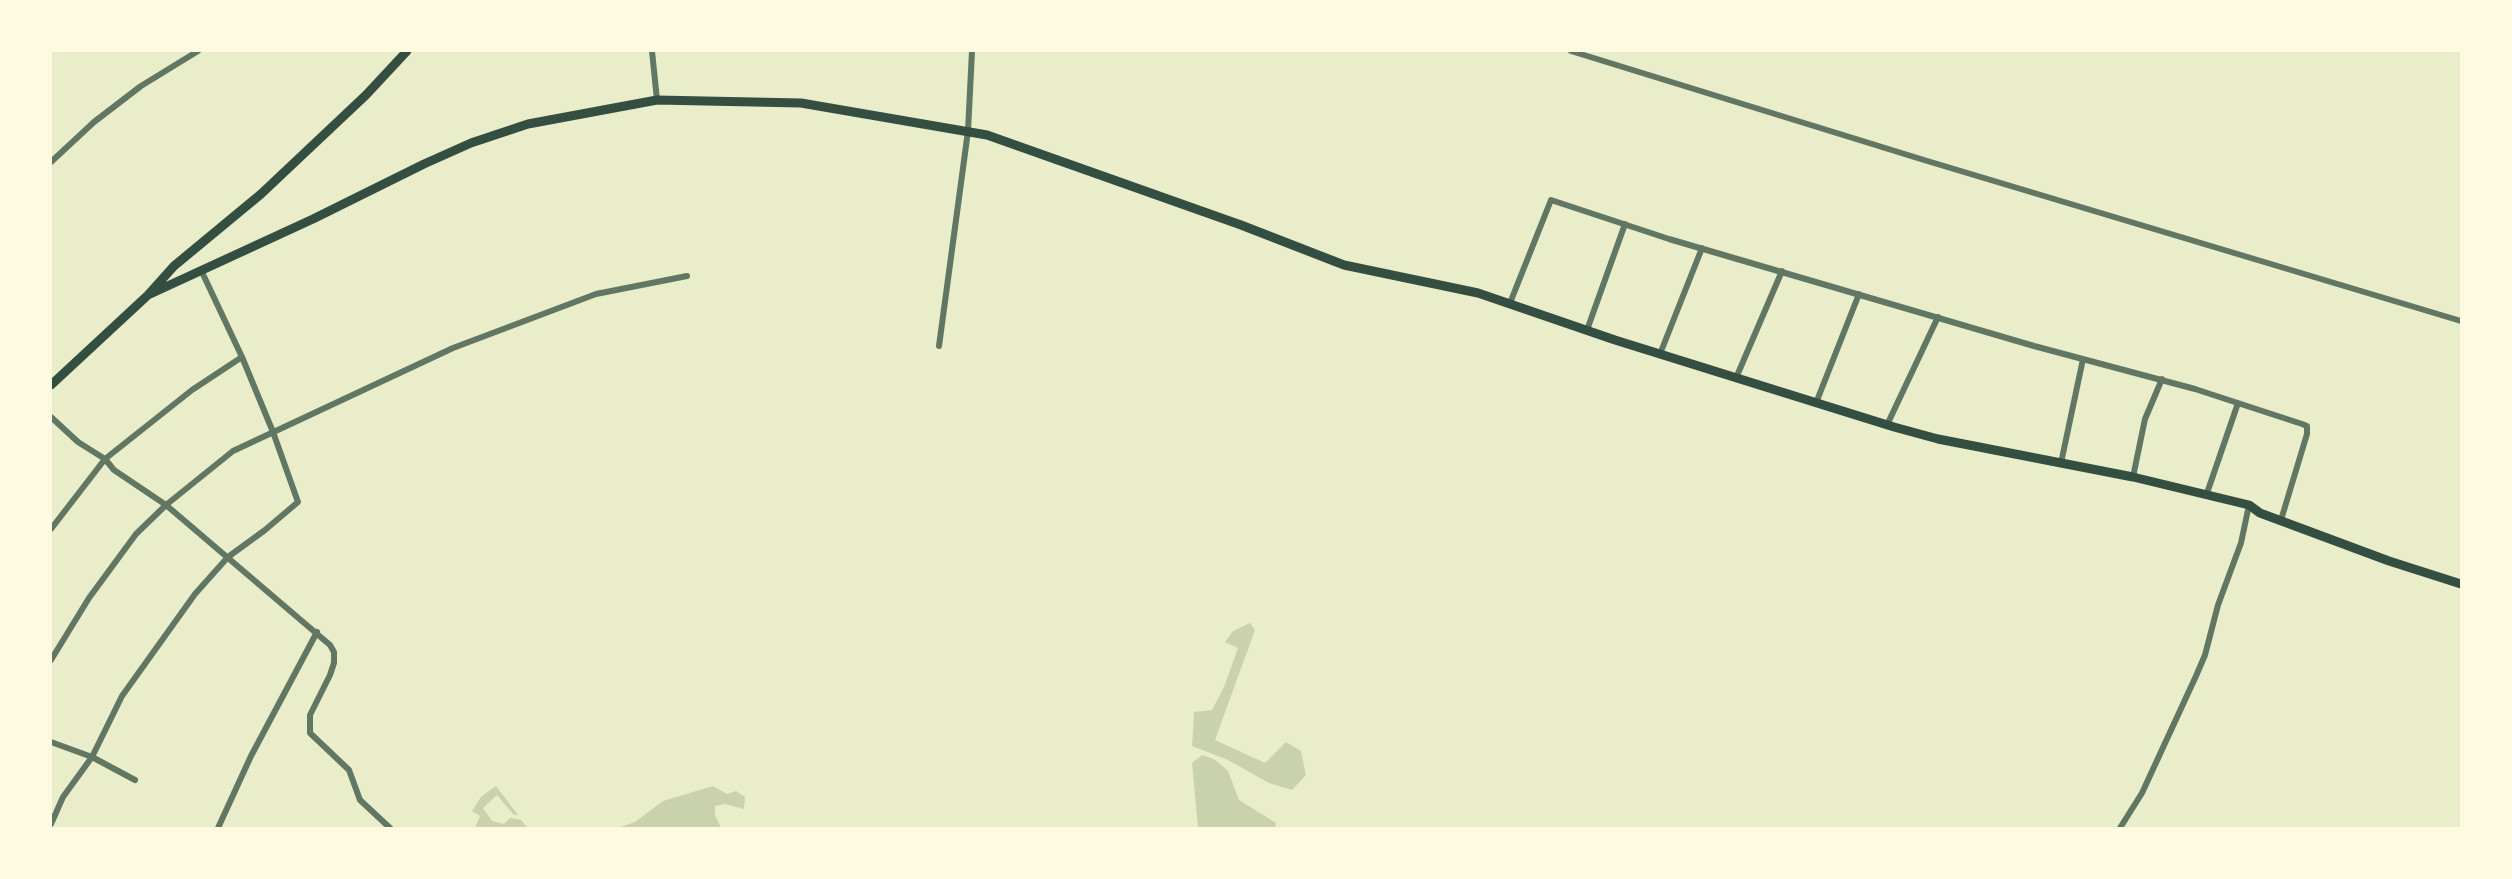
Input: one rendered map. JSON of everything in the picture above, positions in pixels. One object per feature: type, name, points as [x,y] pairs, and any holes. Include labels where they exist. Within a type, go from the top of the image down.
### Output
[{"type":"main road","points":[[51,385],[148,295],[174,266],[261,194],[366,95],[407,51]]},
{"type":"main road","points":[[148,295],[471,143],[528,124],[657,100],[801,103],[987,135],[1241,225],[1344,265],[1456,288],[1510,303],[1660,354],[1938,439],[2133,477],[2206,497],[2249,505],[2260,513],[2389,561],[2461,584]]},
{"type":"street","points":[[51,162],[94,122],[141,86],[198,51]]},
{"type":"street","points":[[652,51],[657,100]]},
{"type":"street","points":[[939,346],[968,131],[972,51]]},
{"type":"street","points":[[1571,51],[1924,160],[2461,321]]},
{"type":"street","points":[[1510,303],[1551,200],[1702,248],[1859,294],[2084,359],[2162,379],[2307,426],[2307,434],[2281,520]]},
{"type":"street","points":[[1587,330],[1625,224]]},
{"type":"street","points":[[1660,354],[1702,248]]},
{"type":"street","points":[[51,824],[63,797],[92,757],[122,696],[195,594],[228,557],[266,530],[298,502],[273,432],[242,357],[201,270]]},
{"type":"street","points":[[1736,378],[1782,271]]},
{"type":"street","points":[[51,660],[88,598],[136,534],[166,505],[233,451],[453,348],[596,294],[687,276]]},
{"type":"street","points":[[1816,403],[1859,294]]},
{"type":"street","points":[[1887,425],[1938,317]]},
{"type":"street","points":[[51,529],[105,459],[192,390],[242,357]]},
{"type":"street","points":[[2061,463],[2084,359]]},
{"type":"street","points":[[2133,477],[2145,419],[2162,379]]},
{"type":"street","points":[[2206,497],[2238,403]]},
{"type":"street","points":[[51,417],[78,441],[105,459],[123,477],[166,505],[317,632],[334,652],[334,663],[330,675],[310,715],[310,733],[349,770],[360,800],[390,828]]},
{"type":"street","points":[[2120,828],[2142,793],[2205,656],[2218,605],[2241,543],[2249,505]]},
{"type":"street","points":[[218,828],[251,756],[317,632]]},
{"type":"street","points":[[51,742],[92,757],[135,780]]},
{"type":"green space","points":[[1250,623],[1255,630],[1215,740],[1265,763],[1286,742],[1301,751],[1306,775],[1292,790],[1269,783],[1228,760],[1192,746],[1194,712],[1212,710],[1224,687],[1238,648],[1225,642],[1233,631]]},
{"type":"green space","points":[[1202,755],[1214,759],[1228,771],[1239,800],[1276,823],[1275,828],[1198,828],[1192,763]]},
{"type":"green space","points":[[496,786],[518,815],[514,815],[497,795],[483,808],[492,821],[504,824],[510,818],[521,820],[528,828],[475,828],[480,816],[472,811],[481,797]]},
{"type":"green space","points":[[713,786],[727,794],[736,791],[745,797],[744,809],[725,804],[715,806],[715,815],[721,828],[618,828],[635,822],[663,801]]}]
